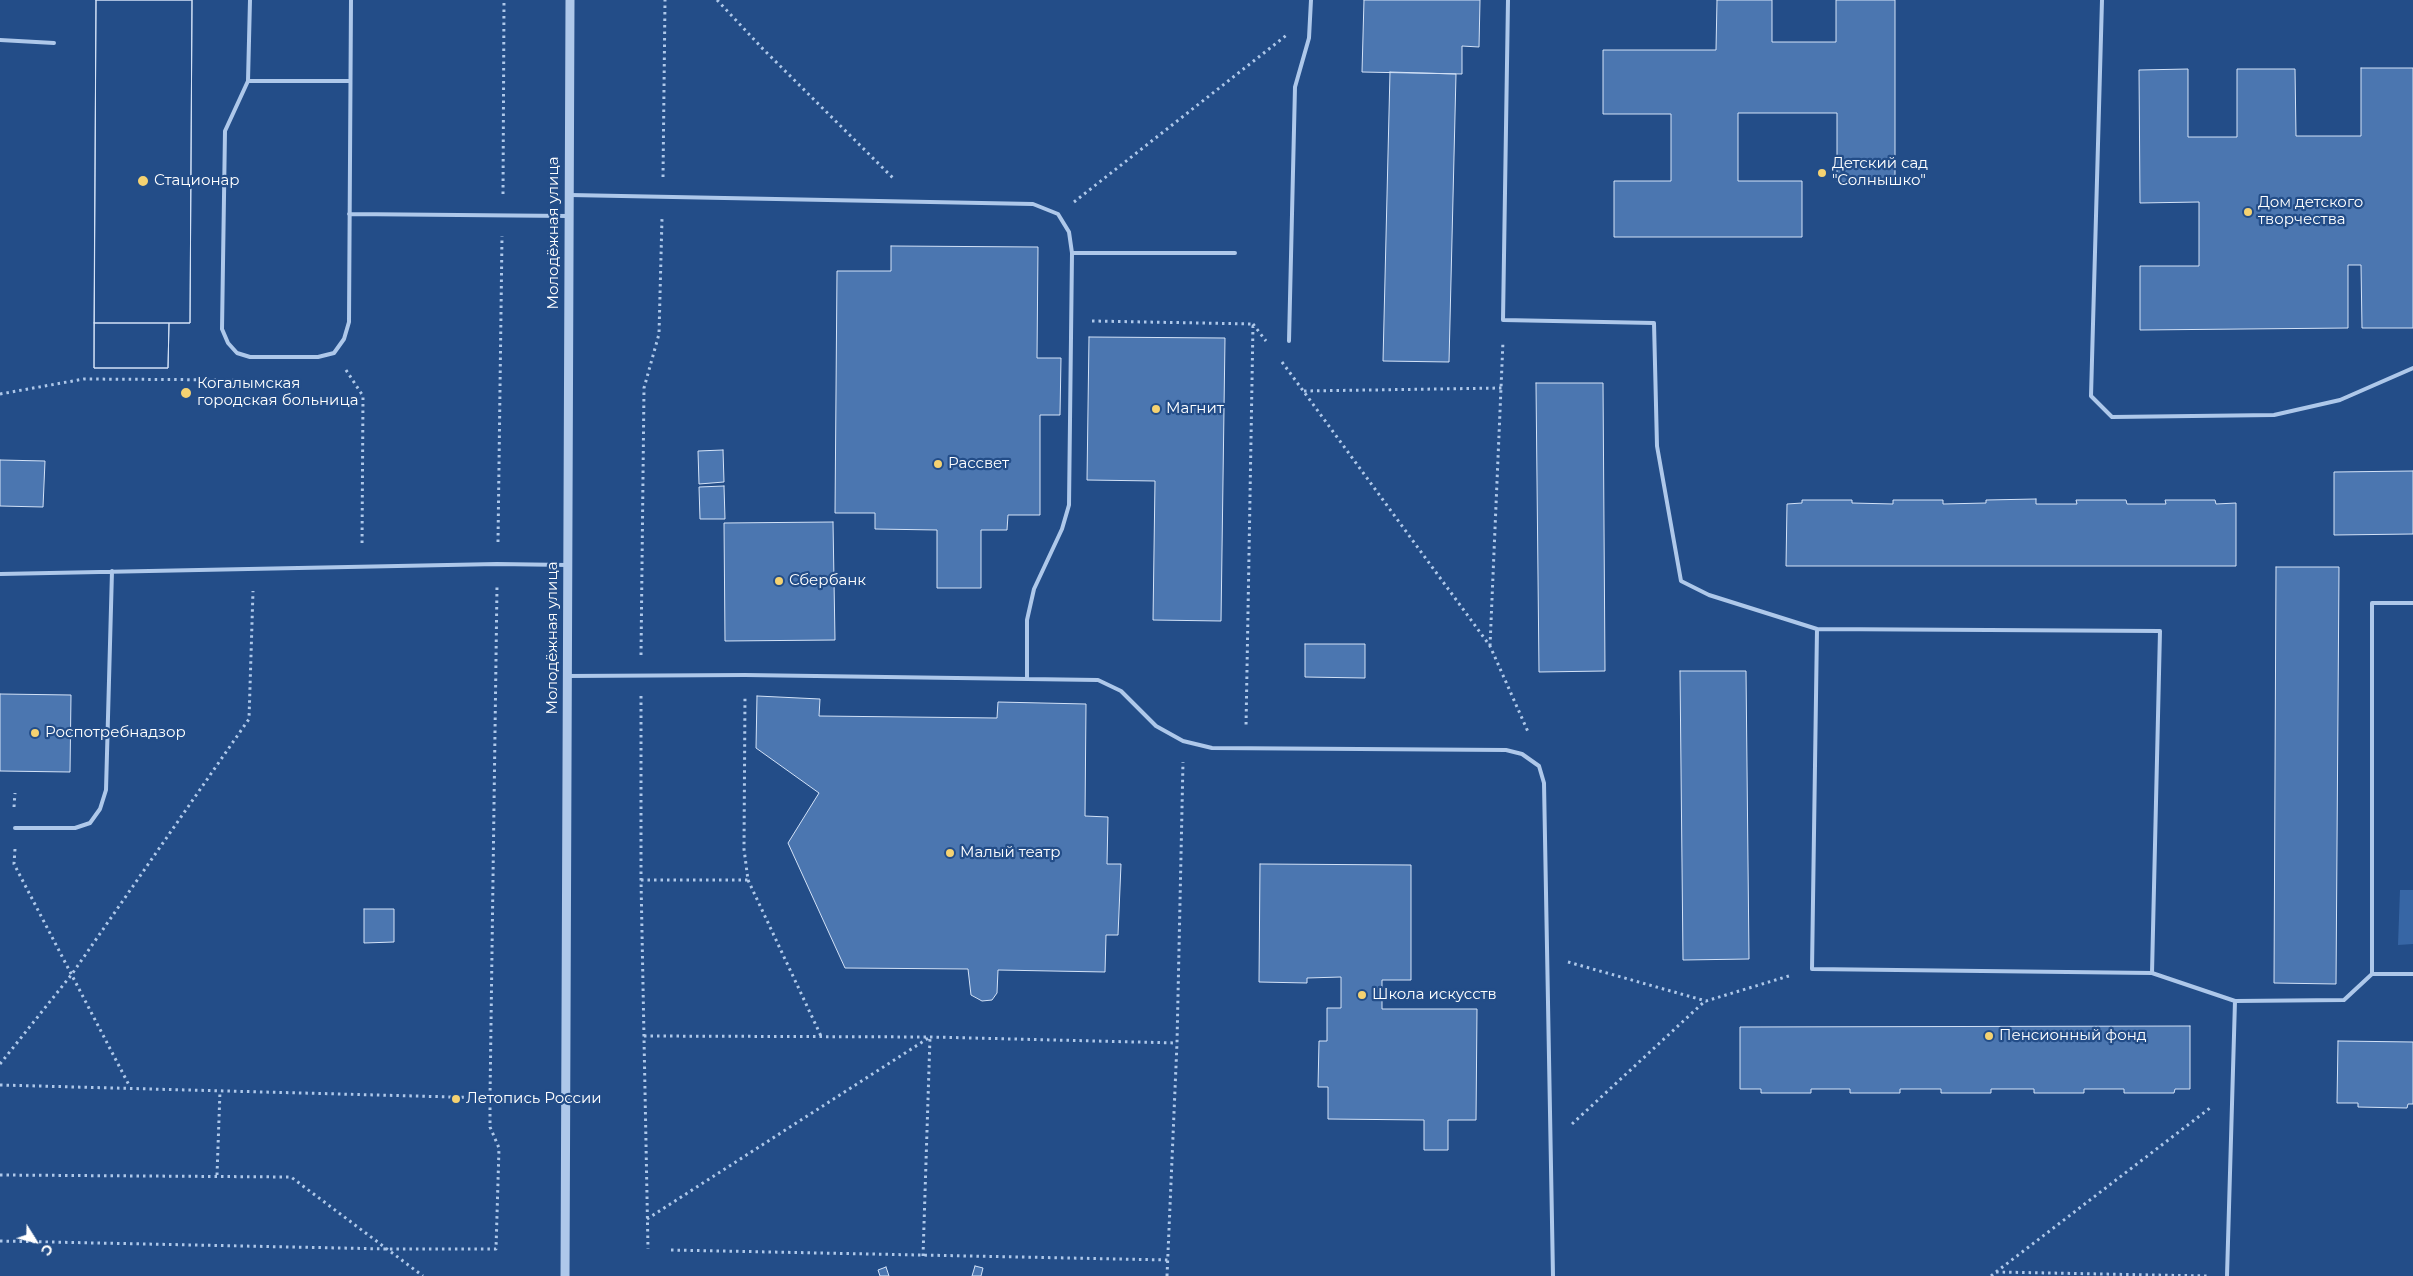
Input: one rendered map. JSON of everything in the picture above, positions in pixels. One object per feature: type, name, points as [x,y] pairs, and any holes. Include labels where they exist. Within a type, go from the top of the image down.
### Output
[{"type":"street","name":"Молодёжная улица","points":[[566,1276],[570,0]]},
{"type":"lane","points":[[250,0],[248,81],[225,131],[222,329],[228,344],[237,353],[250,357],[318,357],[334,353],[344,340],[349,322],[351,0]]},
{"type":"lane","points":[[1289,341],[1295,87],[1309,38],[1311,0]]},
{"type":"lane","points":[[1508,0],[1503,320],[1654,323],[1657,446],[1681,581],[1709,595],[1817,629],[2160,630],[2152,973]]},
{"type":"lane","points":[[2102,0],[2091,396],[2112,416],[2274,415],[2340,400],[2413,368]]},
{"type":"lane","points":[[0,40],[54,42]]},
{"type":"lane","points":[[248,81],[349,81]]},
{"type":"lane","points":[[568,195],[1032,204],[1058,214],[1069,232],[1072,253],[1069,504],[1062,529],[1034,589],[1027,620],[1027,678]]},
{"type":"lane","points":[[349,214],[568,216]]},
{"type":"lane","points":[[1072,253],[1235,253]]},
{"type":"lane","points":[[0,574],[497,564],[567,565]]},
{"type":"lane","points":[[15,828],[75,828],[90,823],[100,809],[106,790],[112,571]]},
{"type":"lane","points":[[2372,974],[2372,603],[2413,603]]},
{"type":"lane","points":[[1817,629],[1812,969],[2152,973],[2235,1001],[2344,1000],[2372,974],[2413,974]]},
{"type":"lane","points":[[567,676],[745,675],[1098,680],[1122,691],[1156,726],[1183,741],[1212,748],[1506,750],[1522,754],[1539,766],[1544,784],[1552,1276]]},
{"type":"lane","points":[[2227,1276],[2235,1001]]},
{"type":"path","points":[[0,1241],[388,1249],[496,1249],[499,1148],[490,1127],[490,1098],[503,215],[504,0]]},
{"type":"path","points":[[648,1249],[646,1219],[641,676],[644,388],[659,334],[665,0]]},
{"type":"path","points":[[717,0],[763,49],[917,202]]},
{"type":"path","points":[[1058,214],[1311,15]]},
{"type":"path","points":[[1490,646],[1502,388],[1503,320]]},
{"type":"path","points":[[1071,321],[1253,324]]},
{"type":"path","points":[[1253,324],[1270,346]]},
{"type":"path","points":[[1246,747],[1253,324]]},
{"type":"path","points":[[334,353],[363,396],[362,567]]},
{"type":"path","points":[[1281,361],[1490,646],[1525,721],[1539,766]]},
{"type":"path","points":[[0,394],[84,379],[250,380]]},
{"type":"path","points":[[1304,391],[1502,388]]},
{"type":"path","points":[[0,1064],[72,974],[249,719],[253,588]]},
{"type":"path","points":[[745,675],[744,849],[748,880],[821,1036]]},
{"type":"path","points":[[1167,1276],[1177,1043],[1183,741]]},
{"type":"path","points":[[15,793],[14,864],[130,1087]]},
{"type":"path","points":[[642,880],[748,880]]},
{"type":"path","points":[[1548,956],[1706,1001]]},
{"type":"path","points":[[1550,1146],[1706,1001],[1812,969]]},
{"type":"path","points":[[644,1036],[930,1036],[1177,1043]]},
{"type":"path","points":[[646,1219],[930,1036]]},
{"type":"path","points":[[924,1256],[930,1036]]},
{"type":"path","points":[[0,1085],[490,1098]]},
{"type":"path","points":[[1991,1276],[2232,1090]]},
{"type":"path","points":[[217,1175],[220,1091]]},
{"type":"path","points":[[0,1175],[291,1177],[423,1276]]},
{"type":"path","points":[[671,1250],[1168,1260]]},
{"type":"path","points":[[1996,1272],[2210,1276]]},
{"type":"shaded area","points":[[2400,890],[2413,890],[2413,944],[2398,945]]},
{"type":"building","name":"Стационар","points":[[96,0],[192,0],[190,323],[169,323],[168,368],[94,368]]},
{"type":"building","name":"Стационар","points":[[96,0],[192,0],[190,323],[94,323]]},
{"type":"building","points":[[1364,0],[1480,0],[1479,47],[1462,46],[1462,74],[1362,72]]},
{"type":"building","points":[[1717,0],[1772,0],[1772,42],[1836,42],[1836,0],[1895,0],[1895,182],[1837,182],[1837,113],[1738,113],[1738,181],[1802,181],[1802,237],[1614,237],[1614,181],[1671,181],[1671,114],[1603,114],[1603,50],[1716,50]]},
{"type":"building","points":[[2361,68],[2413,68],[2413,328],[2362,328],[2361,265],[2348,265],[2348,328],[2140,330],[2140,266],[2199,266],[2199,202],[2140,203],[2139,70],[2188,69],[2188,137],[2237,137],[2237,69],[2295,69],[2296,136],[2361,136]]},
{"type":"building","points":[[1390,72],[1456,74],[1449,362],[1383,361]]},
{"type":"building","name":"Рассвет","points":[[891,246],[1038,247],[1037,358],[1061,358],[1060,415],[1040,415],[1040,515],[1008,515],[1007,530],[981,530],[981,588],[937,588],[937,530],[875,529],[875,513],[835,513],[837,271],[891,271]]},
{"type":"building","points":[[94,323],[169,323],[168,368],[94,368]]},
{"type":"building","name":"Магнит","points":[[1089,337],[1225,338],[1221,621],[1153,620],[1155,481],[1087,480]]},
{"type":"building","points":[[1536,383],[1603,383],[1605,671],[1539,672]]},
{"type":"building","points":[[723,450],[724,482],[699,484],[698,451]]},
{"type":"building","points":[[0,460],[45,461],[43,507],[0,506]]},
{"type":"building","points":[[2413,471],[2413,534],[2334,535],[2334,472]]},
{"type":"building","points":[[724,486],[725,519],[700,519],[699,487]]},
{"type":"building","points":[[2036,499],[2036,504],[2077,504],[2076,500],[2126,500],[2127,504],[2166,504],[2165,500],[2215,500],[2216,504],[2236,503],[2236,566],[1786,566],[1787,504],[1802,503],[1802,500],[1852,500],[1852,503],[1893,504],[1893,500],[1943,500],[1943,504],[1986,503],[1986,500]]},
{"type":"building","name":"Сбербанк","points":[[833,522],[835,640],[725,641],[724,523]]},
{"type":"building","points":[[2276,567],[2339,567],[2336,984],[2274,983]]},
{"type":"building","points":[[1305,644],[1365,644],[1365,678],[1305,677]]},
{"type":"building","points":[[1680,671],[1746,671],[1749,959],[1683,960]]},
{"type":"building","name":"Роспотребнадзор","points":[[0,694],[71,695],[70,772],[0,771]]},
{"type":"building","name":"Малый театр","points":[[757,696],[820,699],[819,716],[997,718],[998,702],[1086,704],[1085,816],[1108,817],[1107,864],[1121,864],[1118,935],[1106,935],[1105,972],[998,970],[997,993],[992,1000],[982,1001],[971,995],[968,969],[845,968],[788,843],[819,793],[756,748]]},
{"type":"building","name":"Школа искусств","points":[[1260,864],[1411,865],[1411,980],[1382,980],[1382,1009],[1477,1009],[1476,1120],[1448,1120],[1448,1150],[1424,1150],[1424,1120],[1328,1119],[1328,1087],[1318,1087],[1319,1041],[1327,1041],[1327,1008],[1341,1008],[1341,977],[1307,978],[1307,983],[1259,982]]},
{"type":"building","points":[[364,909],[394,909],[394,942],[364,943]]},
{"type":"building","points":[[2190,1026],[2190,1089],[2175,1089],[2174,1093],[2124,1093],[2124,1089],[2084,1089],[2084,1093],[2034,1093],[2034,1089],[1991,1089],[1991,1093],[1941,1093],[1941,1089],[1900,1089],[1900,1093],[1850,1093],[1850,1089],[1811,1089],[1811,1093],[1761,1093],[1761,1089],[1740,1089],[1740,1027]]},
{"type":"building","points":[[2338,1041],[2413,1042],[2413,1104],[2408,1104],[2407,1108],[2358,1107],[2358,1103],[2337,1103]]},
{"type":"building","points":[[975,1266],[983,1268],[981,1276],[972,1276]]},
{"type":"building","points":[[886,1267],[889,1276],[880,1276],[878,1270]]},
{"type":"place","name":"Детский сад \"Солнышко\"","points":[[1822,173]]},
{"type":"place","name":"Стационар","points":[[143,181]]},
{"type":"place","name":"Дом детского творчества","points":[[2248,212]]},
{"type":"place","name":"Когалымская городская больница","points":[[186,393]]},
{"type":"place","name":"Магнит","points":[[1156,409]]},
{"type":"place","name":"Рассвет","points":[[938,464]]},
{"type":"place","name":"Сбербанк","points":[[779,581]]},
{"type":"place","name":"Роспотребнадзор","points":[[35,733]]},
{"type":"place","name":"Малый театр","points":[[950,853]]},
{"type":"place","name":"Школа искусств","points":[[1362,995]]},
{"type":"place","name":"Пенсионный фонд","points":[[1989,1036]]},
{"type":"place","name":"Летопись России","points":[[456,1099]]}]
